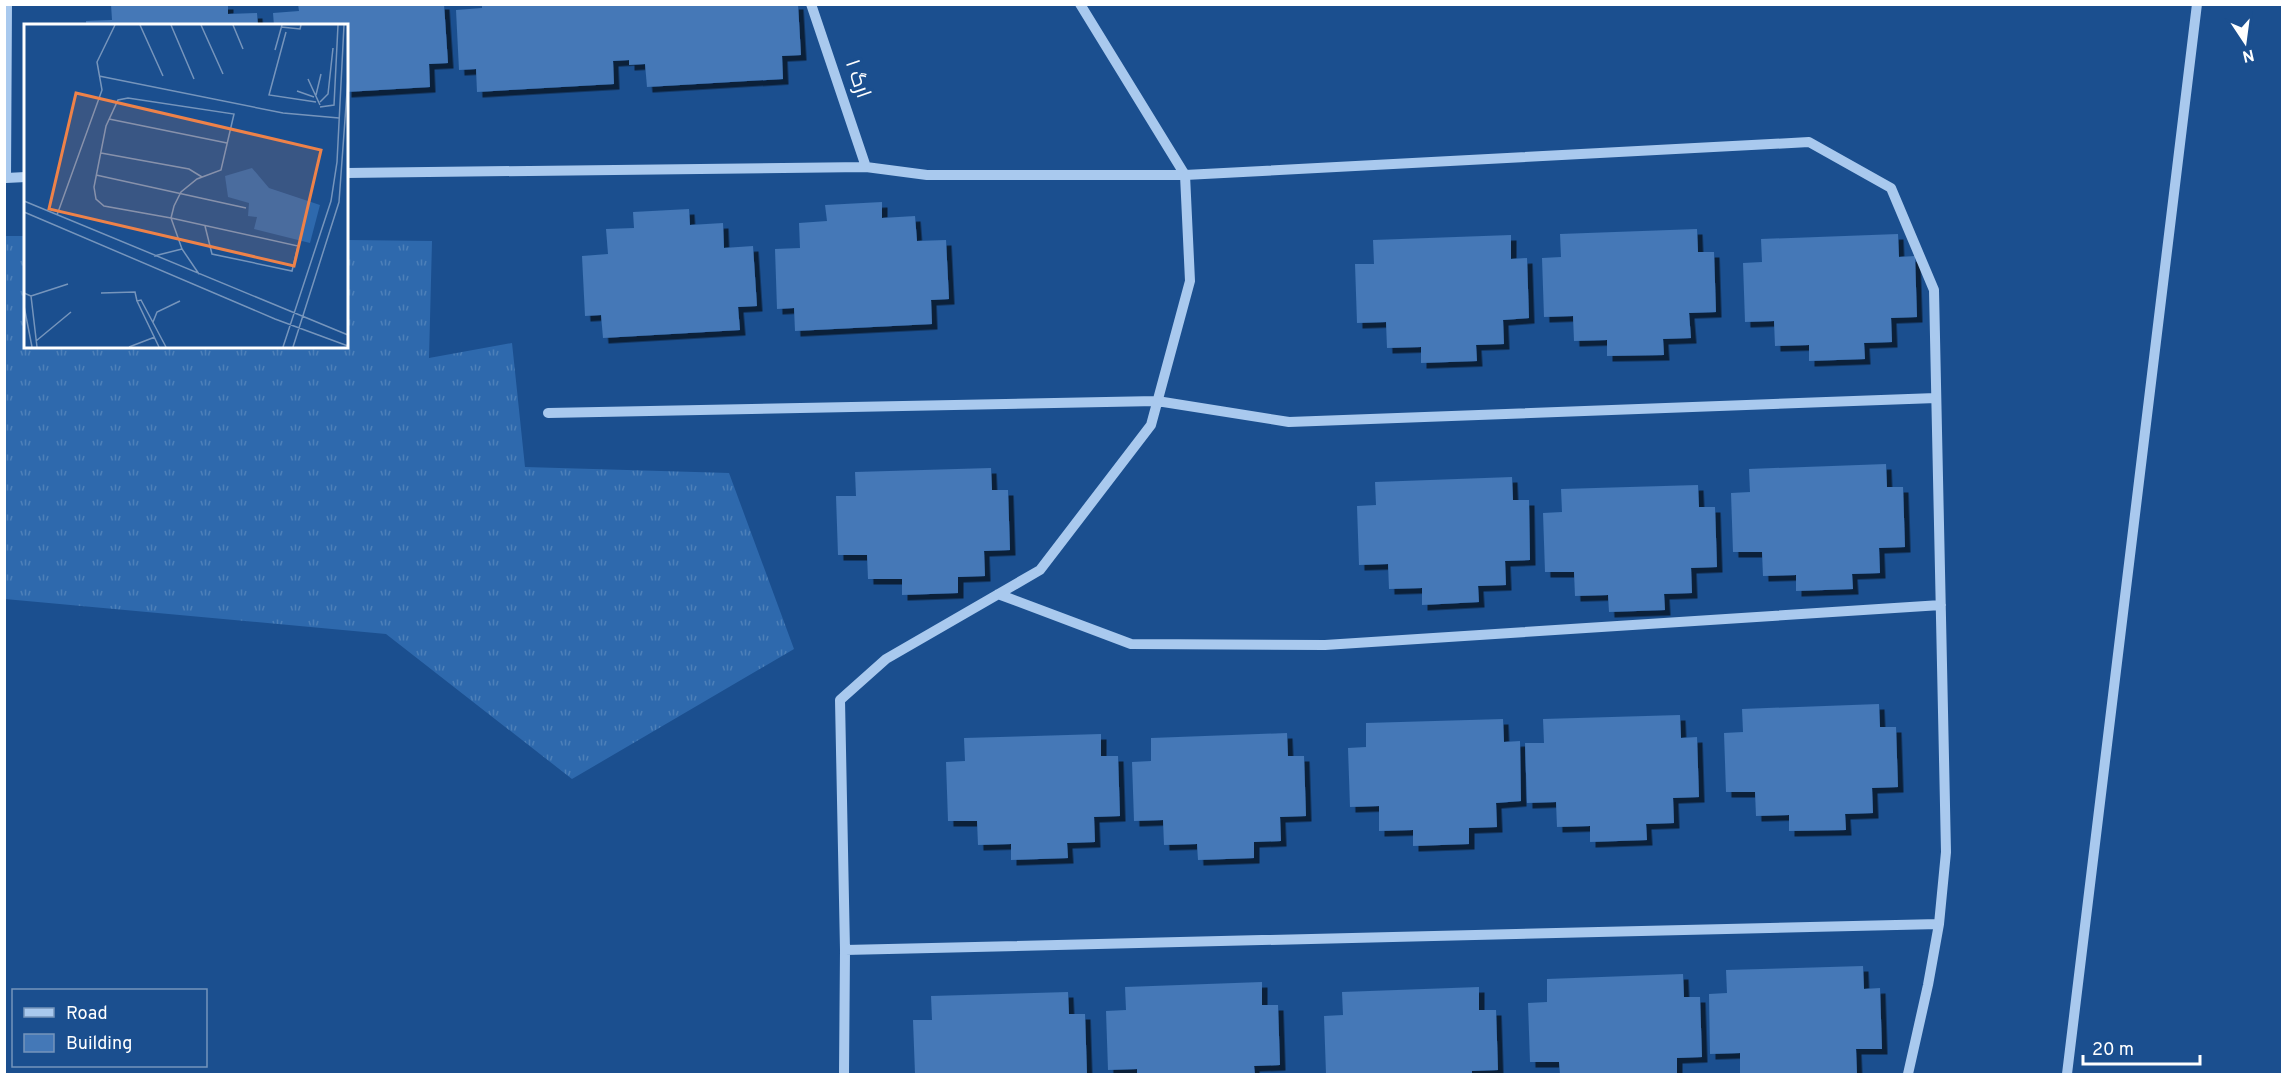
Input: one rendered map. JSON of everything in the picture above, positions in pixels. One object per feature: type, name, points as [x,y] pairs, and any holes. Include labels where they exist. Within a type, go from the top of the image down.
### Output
[{"type":"street","points":[[7,4],[6,178],[24,177]]},
{"type":"street","name":"ارگ ۱","points":[[811,4],[866,167]]},
{"type":"street","points":[[844,1074],[845,950],[840,700],[886,659],[1040,570],[1151,425],[1190,281],[1185,175],[1080,4]]},
{"type":"street","points":[[2067,1074],[2198,4]]},
{"type":"street","points":[[348,173],[866,167],[927,175],[1185,175],[1809,142],[1891,188],[1934,290],[1946,852],[1939,924],[1908,1074]]},
{"type":"street","points":[[548,413],[1157,401],[1289,422],[1936,398]]},
{"type":"street","points":[[998,594],[1131,644],[1325,645],[1941,605]]},
{"type":"street","points":[[845,950],[1939,924]]},
{"type":"green space","points":[[5,236],[24,236],[24,348],[348,348],[348,240],[432,241],[429,358],[512,343],[525,467],[729,473],[794,649],[572,779],[386,634],[5,599]]},
{"type":"building","points":[[111,4],[228,4],[228,14],[257,13],[258,24],[86,24],[86,21],[112,20]]},
{"type":"building","points":[[298,4],[444,4],[448,63],[429,64],[430,87],[348,92],[348,24],[274,24],[273,13],[299,11]]},
{"type":"building","points":[[482,4],[798,4],[801,55],[782,56],[783,79],[647,87],[645,64],[629,65],[629,60],[613,61],[614,84],[477,92],[476,69],[459,70],[456,10],[482,8]]},
{"type":"building","points":[[882,202],[882,218],[915,216],[917,241],[946,240],[949,299],[931,300],[932,324],[795,331],[794,308],[777,309],[775,249],[800,248],[799,223],[827,221],[825,205]]},
{"type":"building","points":[[689,209],[690,225],[723,223],[724,248],[753,246],[757,306],[738,307],[740,330],[603,338],[601,315],[585,316],[582,256],[608,254],[606,229],[634,228],[633,212]]},
{"type":"building","points":[[1697,229],[1698,252],[1714,252],[1716,312],[1689,313],[1691,338],[1663,339],[1664,355],[1607,356],[1607,340],[1574,341],[1573,316],[1544,317],[1542,258],[1561,257],[1560,234]]},
{"type":"building","points":[[1898,234],[1899,257],[1915,256],[1917,317],[1891,318],[1892,342],[1864,343],[1865,359],[1809,361],[1809,345],[1775,346],[1774,321],[1745,322],[1743,263],[1762,262],[1761,239]]},
{"type":"building","points":[[1511,235],[1511,259],[1527,258],[1529,318],[1503,320],[1504,344],[1476,345],[1477,361],[1421,363],[1421,347],[1387,348],[1386,322],[1357,323],[1355,264],[1374,264],[1373,240]]},
{"type":"building","points":[[1886,464],[1887,487],[1903,487],[1905,547],[1879,548],[1880,573],[1852,574],[1853,589],[1796,591],[1796,575],[1763,576],[1762,552],[1733,552],[1731,493],[1750,492],[1749,469]]},
{"type":"building","points":[[991,468],[992,490],[1008,490],[1010,550],[984,551],[985,576],[958,577],[958,593],[902,595],[902,579],[868,579],[867,555],[838,555],[836,496],[856,496],[855,472]]},
{"type":"building","points":[[1512,477],[1513,500],[1529,500],[1530,560],[1505,561],[1506,585],[1478,586],[1479,602],[1422,605],[1422,588],[1389,589],[1388,564],[1359,565],[1357,506],[1376,505],[1375,482]]},
{"type":"building","points":[[1698,485],[1699,507],[1715,507],[1717,567],[1691,568],[1692,593],[1664,594],[1665,610],[1609,612],[1608,595],[1575,596],[1574,572],[1545,572],[1543,513],[1562,512],[1561,489]]},
{"type":"building","points":[[1879,704],[1880,727],[1896,727],[1898,787],[1872,788],[1873,813],[1845,814],[1846,830],[1789,831],[1789,815],[1756,816],[1755,792],[1726,792],[1724,733],[1743,732],[1742,709]]},
{"type":"building","points":[[1680,715],[1681,738],[1697,737],[1699,797],[1673,798],[1674,823],[1646,824],[1647,840],[1590,842],[1590,826],[1557,827],[1556,802],[1527,803],[1525,743],[1544,743],[1543,719]]},
{"type":"building","points":[[1503,719],[1504,742],[1520,741],[1521,801],[1496,803],[1497,827],[1469,828],[1469,844],[1413,846],[1413,830],[1379,831],[1379,806],[1350,807],[1348,748],[1366,747],[1366,723]]},
{"type":"building","points":[[1287,733],[1288,756],[1304,756],[1306,816],[1280,817],[1281,841],[1254,842],[1254,858],[1198,860],[1197,844],[1164,845],[1163,820],[1134,821],[1132,762],[1151,761],[1151,738]]},
{"type":"building","points":[[1101,734],[1101,756],[1118,756],[1120,816],[1094,817],[1095,842],[1067,843],[1068,858],[1011,860],[1011,844],[978,845],[977,821],[948,821],[946,762],[965,761],[964,738]]},
{"type":"building","points":[[1863,966],[1864,989],[1880,988],[1882,1049],[1856,1049],[1857,1074],[1740,1074],[1740,1053],[1710,1054],[1709,994],[1727,993],[1726,970]]},
{"type":"building","points":[[1683,974],[1684,997],[1700,997],[1702,1057],[1677,1058],[1677,1074],[1560,1074],[1559,1062],[1530,1062],[1528,1003],[1547,1002],[1547,979]]},
{"type":"building","points":[[1262,982],[1262,1005],[1278,1005],[1280,1065],[1254,1066],[1255,1074],[1137,1074],[1137,1069],[1108,1070],[1106,1011],[1126,1010],[1125,987]]},
{"type":"building","points":[[1479,987],[1479,1010],[1496,1010],[1498,1070],[1472,1071],[1472,1074],[1326,1074],[1324,1016],[1343,1015],[1342,992]]},
{"type":"building","points":[[1068,992],[1069,1014],[1085,1014],[1087,1074],[915,1074],[913,1020],[932,1020],[931,996]]}]
